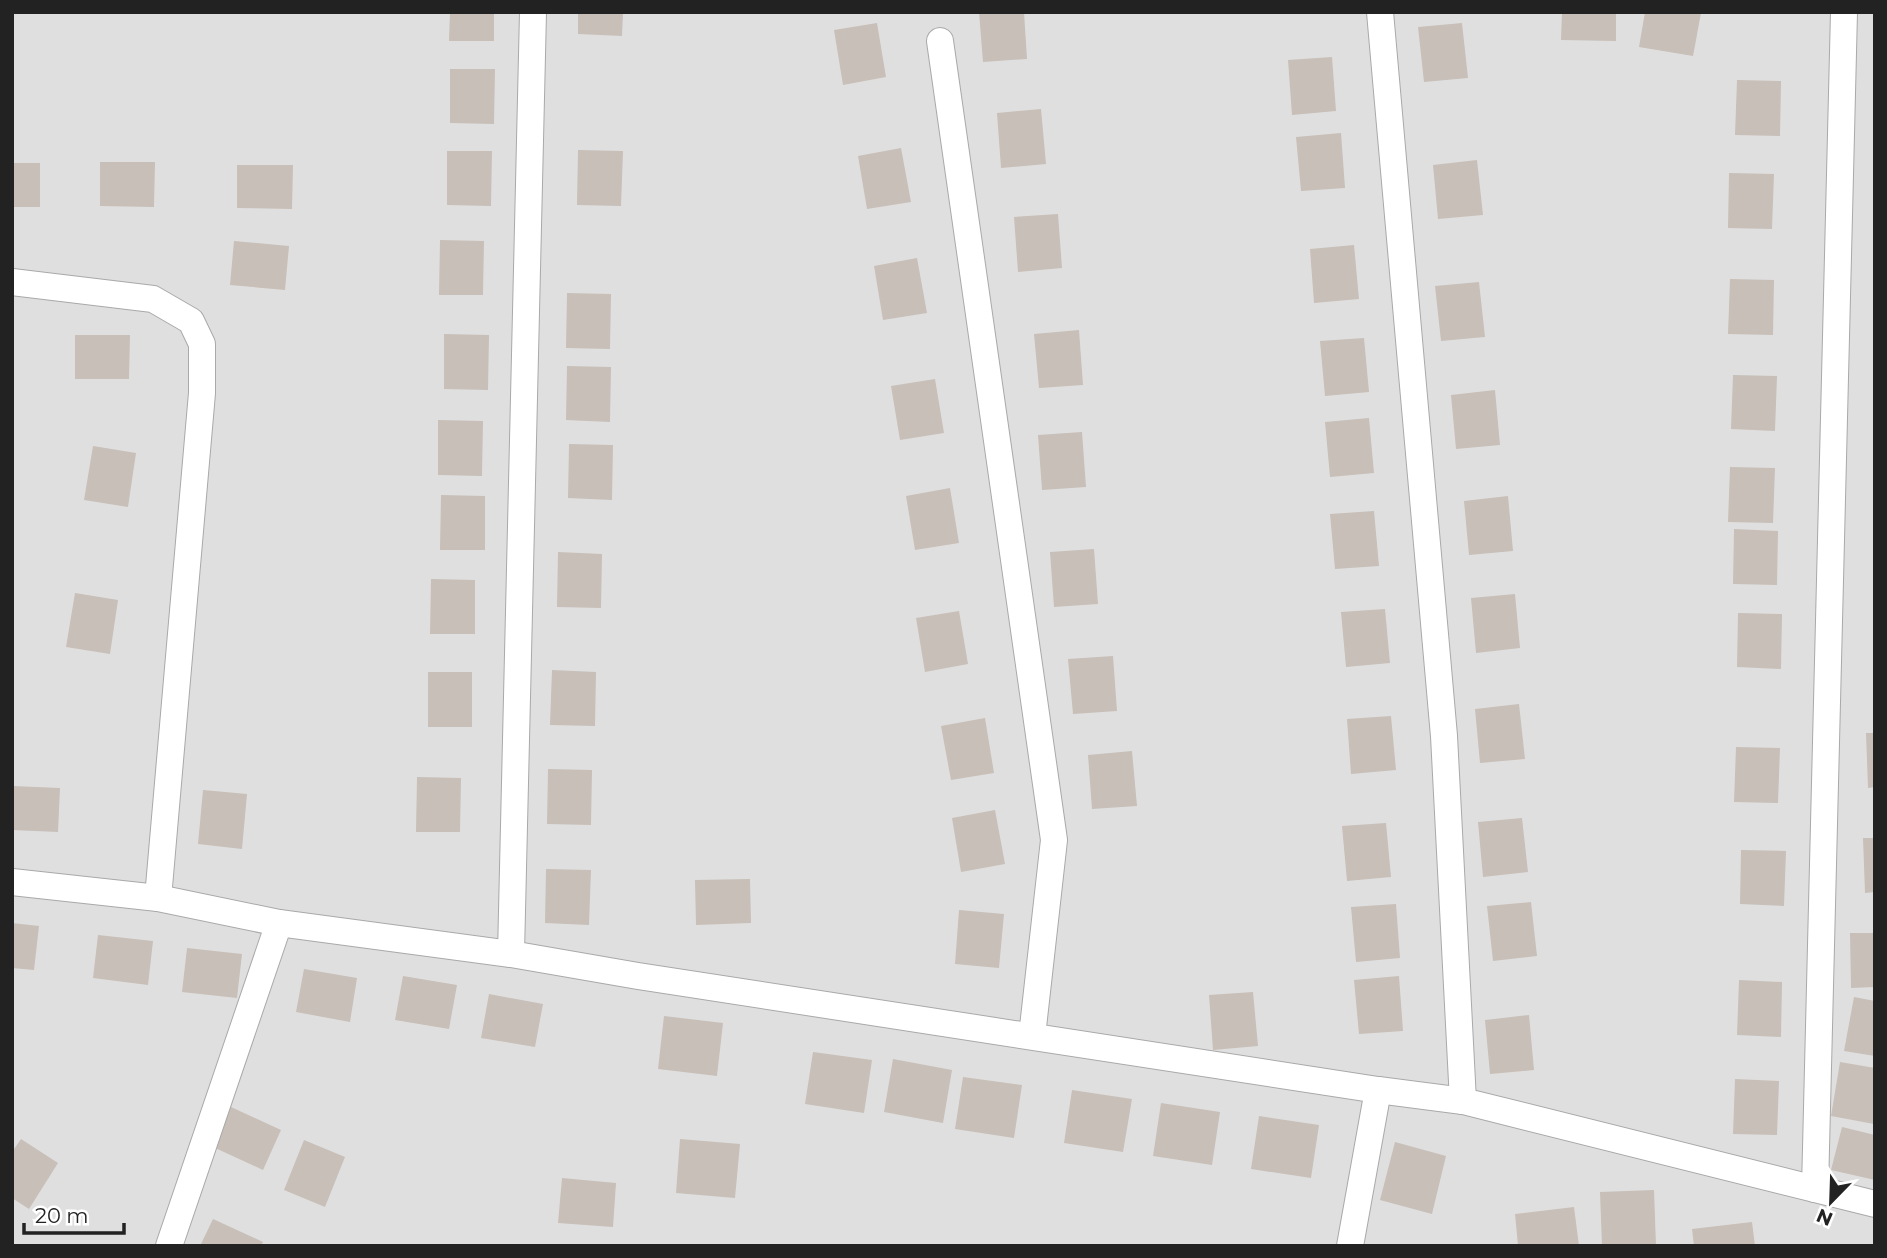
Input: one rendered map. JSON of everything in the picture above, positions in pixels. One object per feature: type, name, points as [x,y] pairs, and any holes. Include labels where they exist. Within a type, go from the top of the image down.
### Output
[{"type":"street","points":[[511,954],[533,12]]},
{"type":"street","points":[[1380,12],[1444,736],[1462,1101]]},
{"type":"street","points":[[1815,1189],[1844,12]]},
{"type":"street","points":[[940,41],[1054,840],[1032,1036]]},
{"type":"street","points":[[12,282],[153,299],[191,321],[202,344],[202,393],[158,898]]},
{"type":"street","points":[[12,882],[158,898],[279,923],[511,954],[638,976],[1462,1101],[1875,1205]]},
{"type":"street","points":[[169,1246],[279,923]]},
{"type":"street","points":[[1350,1246],[1378,1090]]},
{"type":"shaded area","points":[[12,12],[1875,12],[1875,1246],[12,1246]]},
{"type":"building","points":[[450,12],[494,12],[494,41],[449,41]]},
{"type":"building","points":[[578,12],[623,12],[622,36],[578,34]]},
{"type":"building","points":[[979,12],[1024,12],[1027,59],[983,62]]},
{"type":"building","points":[[1562,12],[1616,12],[1616,41],[1561,40]]},
{"type":"building","points":[[1645,12],[1701,13],[1693,56],[1639,47]]},
{"type":"building","points":[[877,23],[886,77],[843,85],[834,30]]},
{"type":"building","points":[[1462,23],[1468,78],[1424,82],[1418,27]]},
{"type":"building","points":[[1332,57],[1336,111],[1292,115],[1288,60]]},
{"type":"building","points":[[450,69],[495,69],[494,124],[450,123]]},
{"type":"building","points":[[1737,80],[1781,81],[1780,136],[1735,135]]},
{"type":"building","points":[[1041,109],[1046,164],[1001,168],[997,113]]},
{"type":"building","points":[[1341,133],[1345,188],[1301,191],[1296,137]]},
{"type":"building","points":[[901,148],[911,202],[867,209],[858,156]]},
{"type":"building","points":[[578,150],[623,151],[621,206],[577,205]]},
{"type":"building","points":[[447,151],[492,151],[491,206],[447,205]]},
{"type":"building","points":[[1477,160],[1483,215],[1438,219],[1433,165]]},
{"type":"building","points":[[100,162],[155,162],[154,207],[100,206]]},
{"type":"building","points":[[12,163],[40,163],[40,207],[12,207]]},
{"type":"building","points":[[237,165],[293,165],[292,209],[237,208]]},
{"type":"building","points":[[1729,173],[1774,174],[1772,229],[1728,228]]},
{"type":"building","points":[[1058,214],[1062,268],[1018,272],[1014,217]]},
{"type":"building","points":[[440,240],[484,241],[483,295],[439,295]]},
{"type":"building","points":[[234,241],[289,246],[285,290],[230,285]]},
{"type":"building","points":[[1354,245],[1359,299],[1314,303],[1310,249]]},
{"type":"building","points":[[917,258],[927,313],[883,320],[874,266]]},
{"type":"building","points":[[1730,279],[1774,280],[1773,335],[1728,334]]},
{"type":"building","points":[[1479,282],[1485,337],[1441,341],[1435,286]]},
{"type":"building","points":[[567,293],[611,294],[610,349],[566,348]]},
{"type":"building","points":[[1079,330],[1083,385],[1039,388],[1034,334]]},
{"type":"building","points":[[444,334],[489,335],[488,390],[444,389]]},
{"type":"building","points":[[75,335],[130,335],[129,379],[75,379]]},
{"type":"building","points":[[1364,338],[1369,392],[1325,396],[1320,341]]},
{"type":"building","points":[[567,366],[611,367],[610,422],[566,420]]},
{"type":"building","points":[[1733,375],[1777,376],[1775,431],[1731,429]]},
{"type":"building","points":[[935,379],[944,433],[900,440],[891,386]]},
{"type":"building","points":[[1495,390],[1500,445],[1456,449],[1451,395]]},
{"type":"building","points":[[1369,418],[1374,473],[1330,477],[1325,422]]},
{"type":"building","points":[[438,420],[483,421],[482,476],[438,475]]},
{"type":"building","points":[[1082,432],[1086,487],[1042,490],[1038,435]]},
{"type":"building","points":[[569,444],[613,445],[612,500],[568,498]]},
{"type":"building","points":[[93,446],[136,453],[128,507],[84,500]]},
{"type":"building","points":[[1730,467],[1775,468],[1773,523],[1728,522]]},
{"type":"building","points":[[950,488],[959,543],[915,550],[906,496]]},
{"type":"building","points":[[441,495],[485,496],[485,550],[440,550]]},
{"type":"building","points":[[1508,496],[1513,551],[1469,555],[1464,501]]},
{"type":"building","points":[[1374,511],[1379,566],[1335,569],[1330,514]]},
{"type":"building","points":[[1734,529],[1778,531],[1777,585],[1733,584]]},
{"type":"building","points":[[1094,549],[1098,604],[1054,607],[1050,552]]},
{"type":"building","points":[[558,552],[602,554],[601,608],[557,607]]},
{"type":"building","points":[[431,579],[475,580],[475,634],[430,634]]},
{"type":"building","points":[[75,593],[118,600],[110,654],[66,647]]},
{"type":"building","points":[[1515,594],[1520,648],[1476,653],[1471,598]]},
{"type":"building","points":[[1385,609],[1390,663],[1346,667],[1341,612]]},
{"type":"building","points":[[959,611],[968,664],[925,672],[916,618]]},
{"type":"building","points":[[1738,613],[1782,614],[1781,669],[1737,667]]},
{"type":"building","points":[[1113,656],[1117,711],[1073,714],[1068,659]]},
{"type":"building","points":[[552,670],[596,672],[595,726],[550,725]]},
{"type":"building","points":[[428,672],[472,672],[472,727],[428,727]]},
{"type":"building","points":[[1519,704],[1525,759],[1480,763],[1475,709]]},
{"type":"building","points":[[1391,716],[1396,770],[1351,774],[1347,719]]},
{"type":"building","points":[[985,718],[994,773],[951,780],[941,726]]},
{"type":"building","points":[[1866,733],[1875,733],[1875,787],[1868,788]]},
{"type":"building","points":[[1736,747],[1780,748],[1778,803],[1734,802]]},
{"type":"building","points":[[1132,751],[1137,806],[1092,809],[1088,755]]},
{"type":"building","points":[[548,769],[592,770],[591,825],[547,824]]},
{"type":"building","points":[[417,777],[461,778],[460,832],[416,832]]},
{"type":"building","points":[[12,786],[60,788],[58,832],[12,830]]},
{"type":"building","points":[[203,790],[247,794],[242,849],[198,844]]},
{"type":"building","points":[[995,810],[1005,864],[961,872],[952,818]]},
{"type":"building","points":[[1522,818],[1528,872],[1483,877],[1478,822]]},
{"type":"building","points":[[1386,823],[1391,877],[1347,881],[1342,826]]},
{"type":"building","points":[[1863,838],[1875,838],[1875,892],[1865,893]]},
{"type":"building","points":[[1741,850],[1786,851],[1784,906],[1740,904]]},
{"type":"building","points":[[546,869],[591,870],[589,925],[545,923]]},
{"type":"building","points":[[750,879],[751,923],[696,925],[695,880]]},
{"type":"building","points":[[1531,902],[1537,956],[1493,961],[1487,906]]},
{"type":"building","points":[[1396,904],[1400,958],[1356,962],[1351,907]]},
{"type":"building","points":[[959,910],[1004,914],[999,968],[955,964]]},
{"type":"building","points":[[12,923],[39,926],[34,970],[12,968]]},
{"type":"building","points":[[1850,933],[1875,933],[1875,987],[1851,988]]},
{"type":"building","points":[[98,935],[153,941],[148,985],[93,978]]},
{"type":"building","points":[[187,948],[242,954],[237,998],[182,992]]},
{"type":"building","points":[[304,969],[357,978],[350,1022],[296,1012]]},
{"type":"building","points":[[403,976],[457,985],[449,1029],[395,1020]]},
{"type":"building","points":[[1399,976],[1403,1031],[1359,1034],[1354,980]]},
{"type":"building","points":[[1739,980],[1782,982],[1781,1037],[1737,1035]]},
{"type":"building","points":[[1253,992],[1258,1046],[1213,1050],[1209,995]]},
{"type":"building","points":[[489,994],[543,1004],[535,1047],[481,1038]]},
{"type":"building","points":[[1854,997],[1875,1001],[1875,1056],[1844,1051]]},
{"type":"building","points":[[1529,1015],[1534,1070],[1490,1074],[1485,1020]]},
{"type":"building","points":[[664,1016],[723,1023],[717,1076],[658,1069]]},
{"type":"building","points":[[813,1052],[872,1060],[864,1113],[805,1104]]},
{"type":"building","points":[[893,1059],[952,1070],[943,1123],[884,1112]]},
{"type":"building","points":[[1840,1062],[1875,1068],[1874,1124],[1831,1116]]},
{"type":"building","points":[[963,1077],[1022,1085],[1014,1138],[955,1129]]},
{"type":"building","points":[[1735,1079],[1779,1081],[1777,1135],[1733,1134]]},
{"type":"building","points":[[1072,1090],[1132,1099],[1123,1152],[1064,1143]]},
{"type":"building","points":[[1161,1103],[1220,1112],[1212,1165],[1153,1156]]},
{"type":"building","points":[[231,1107],[281,1130],[263,1170],[213,1147]]},
{"type":"building","points":[[1259,1116],[1319,1125],[1311,1178],[1251,1169]]},
{"type":"building","points":[[1842,1127],[1875,1135],[1875,1180],[1831,1170]]},
{"type":"building","points":[[21,1139],[58,1163],[29,1209],[12,1198],[12,1152]]},
{"type":"building","points":[[680,1139],[740,1144],[735,1198],[676,1193]]},
{"type":"building","points":[[304,1140],[345,1157],[325,1207],[284,1190]]},
{"type":"building","points":[[1395,1142],[1446,1156],[1432,1214],[1380,1200]]},
{"type":"building","points":[[562,1178],[616,1183],[613,1227],[558,1223]]},
{"type":"building","points":[[1654,1190],[1656,1246],[1602,1246],[1600,1192]]},
{"type":"building","points":[[1574,1207],[1579,1246],[1518,1246],[1515,1214]]},
{"type":"building","points":[[213,1219],[263,1242],[261,1246],[200,1246]]},
{"type":"building","points":[[1752,1222],[1755,1246],[1694,1246],[1692,1229]]}]
